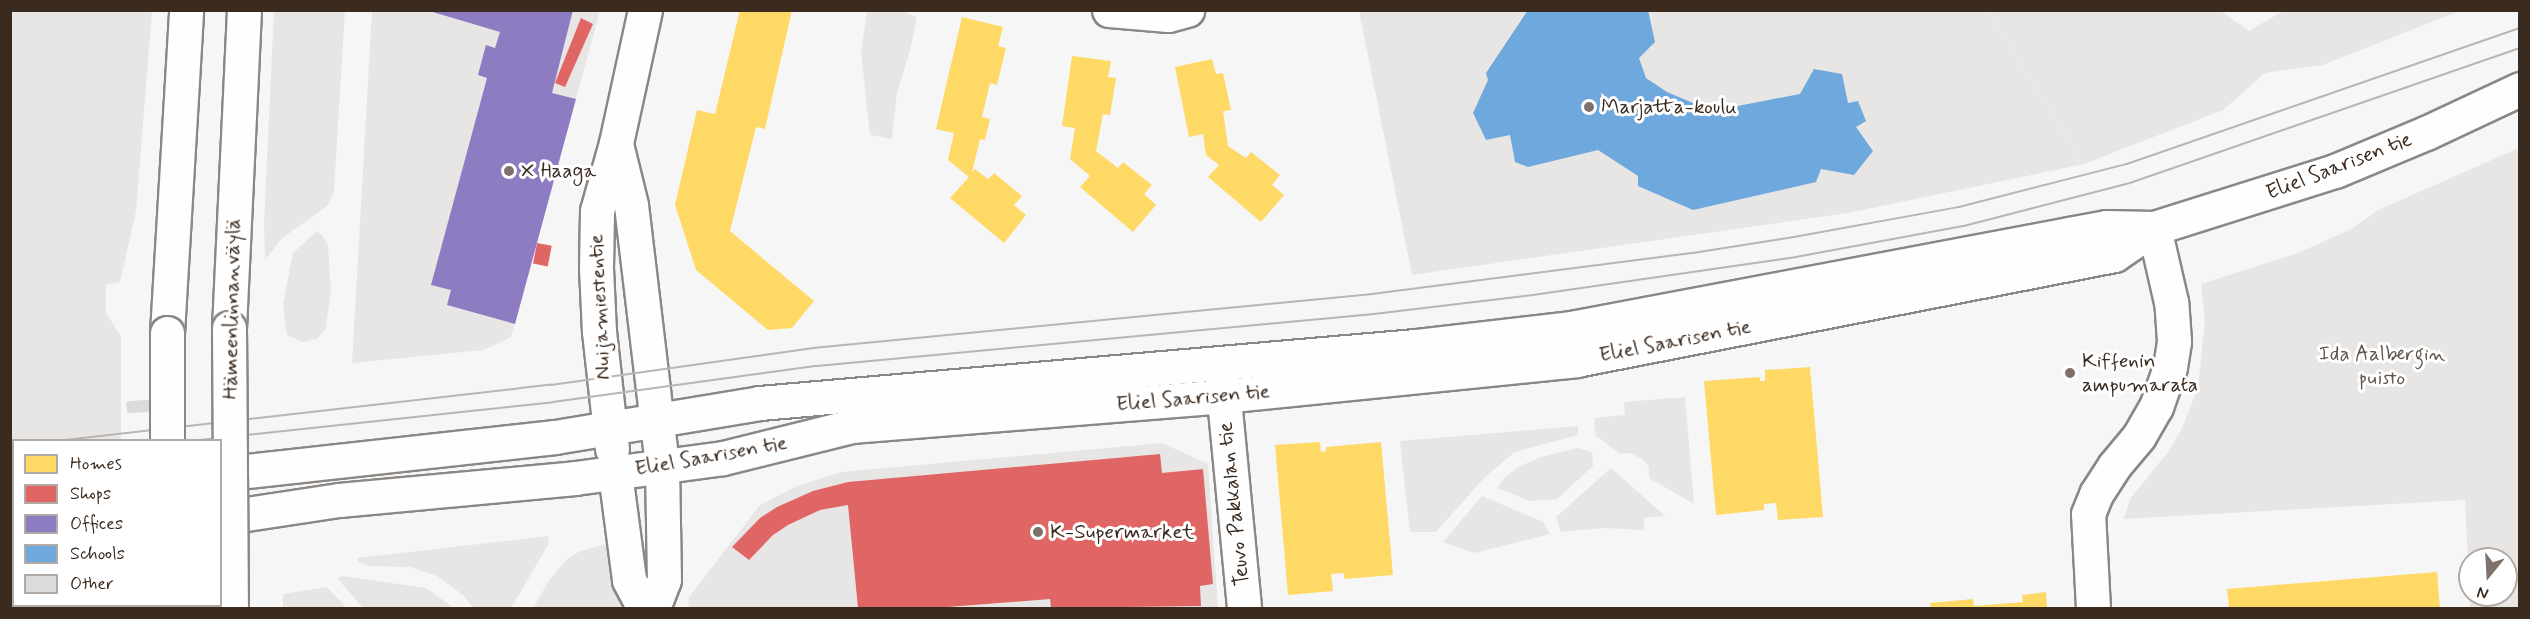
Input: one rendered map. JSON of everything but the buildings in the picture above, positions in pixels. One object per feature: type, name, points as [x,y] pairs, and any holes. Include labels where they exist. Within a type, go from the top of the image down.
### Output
[{"type":"main road","points":[[167,439],[167,333],[186,10]]},
{"type":"main road","name":"Hämeenlinnanväylä","points":[[231,609],[230,328],[244,10]]},
{"type":"main road","name":"Nuijamiestentie","points":[[644,609],[629,580],[602,377],[596,242],[597,211],[616,143],[645,10]]},
{"type":"main road","points":[[1109,10],[1168,15],[1187,10]]},
{"type":"main road","name":"Eliel Saarisen tie","points":[[222,518],[339,500],[615,473],[754,452],[852,426],[1224,396],[1576,360],[2114,255],[2154,228],[2335,171],[2426,133],[2520,88]]},
{"type":"main road","name":"Nuijamiestentie","points":[[616,143],[631,205],[662,466],[664,580],[653,609]]},
{"type":"main road","name":"Eliel Saarisen tie","points":[[222,474],[555,436],[717,408],[1221,363],[1571,328],[2106,227],[2154,228]]},
{"type":"main road","points":[[2093,609],[2088,514],[2096,494],[2114,466],[2139,436],[2156,407],[2170,367],[2174,341],[2171,302],[2154,228]]},
{"type":"main road","name":"Teuvo Pakkalan tie","points":[[1221,363],[1244,609]]},
{"type":"shaded area","points":[[372,11],[600,11],[511,337],[484,350],[352,363]]},
{"type":"shaded area","points":[[1359,11],[1988,11],[2084,164],[1848,213],[1412,275]]},
{"type":"shaded area","name":"K-Supermarket","points":[[1162,443],[1208,464],[1218,608],[688,608],[689,597],[760,505],[797,486],[841,472]]},
{"type":"green space","points":[[10,11],[152,11],[136,211],[120,282],[106,285],[106,312],[121,337],[121,439],[12,439],[12,607],[121,608],[11,608]]},
{"type":"green space","points":[[274,11],[345,11],[334,191],[327,206],[281,239],[265,260],[264,222]]},
{"type":"green space","points":[[867,11],[903,11],[917,17],[910,51],[897,92],[892,139],[870,135],[861,52]]},
{"type":"green space","points":[[1988,11],[2221,11],[2249,31],[2283,11],[2459,11],[2323,65],[2265,73],[2223,110],[2084,164]]},
{"type":"green space","name":"Ida Aalbergin puisto","points":[[2519,148],[2519,608],[2470,608],[2518,607],[2518,547],[2467,547],[2465,500],[2124,519],[2130,499],[2168,452],[2182,428],[2198,388],[2205,321],[2201,284],[2298,253],[2351,229],[2378,210]]},
{"type":"green space","points":[[317,231],[323,236],[328,246],[331,293],[325,330],[317,339],[303,342],[287,335],[283,304],[293,253]]},
{"type":"green space","points":[[1685,397],[1694,504],[1649,478],[1649,467],[1642,459],[1630,453],[1621,454],[1596,436],[1594,418],[1625,415],[1624,402]]},
{"type":"green space","points":[[1578,426],[1578,435],[1515,452],[1485,477],[1436,532],[1410,532],[1400,441]]},
{"type":"green space","points":[[1577,448],[1592,452],[1593,466],[1557,499],[1530,501],[1497,488],[1502,480],[1518,467],[1541,457]]},
{"type":"green space","points":[[1611,468],[1665,516],[1644,518],[1644,530],[1604,528],[1561,532],[1556,517]]},
{"type":"green space","points":[[1482,496],[1543,522],[1550,534],[1474,553],[1443,542]]},
{"type":"green space","points":[[549,536],[548,545],[511,608],[473,608],[464,596],[437,576],[410,567],[368,566],[359,562],[357,558]]},
{"type":"green space","points":[[606,544],[622,608],[533,608],[550,579],[566,560],[580,551]]},
{"type":"green space","points":[[342,576],[426,588],[454,608],[363,608],[337,578]]},
{"type":"green space","points":[[327,587],[347,608],[283,608],[283,594]]},
{"type":"tram line","points":[[74,439],[551,385],[813,348],[1372,294],[1693,253],[1794,237],[1959,207],[2127,164],[2520,28]]},
{"type":"tram line","points":[[209,439],[553,402],[817,366],[1374,314],[1533,295],[1796,257],[1964,226],[2130,183],[2520,48]]},
{"type":"place","name":"Marjatta-koulu","points":[[1589,107]]},
{"type":"place","name":"X Haaga","points":[[509,171]]},
{"type":"place","name":"Kiffenin ampumarata","points":[[2070,373]]},
{"type":"place","name":"K-Supermarket","points":[[1038,532]]}]
